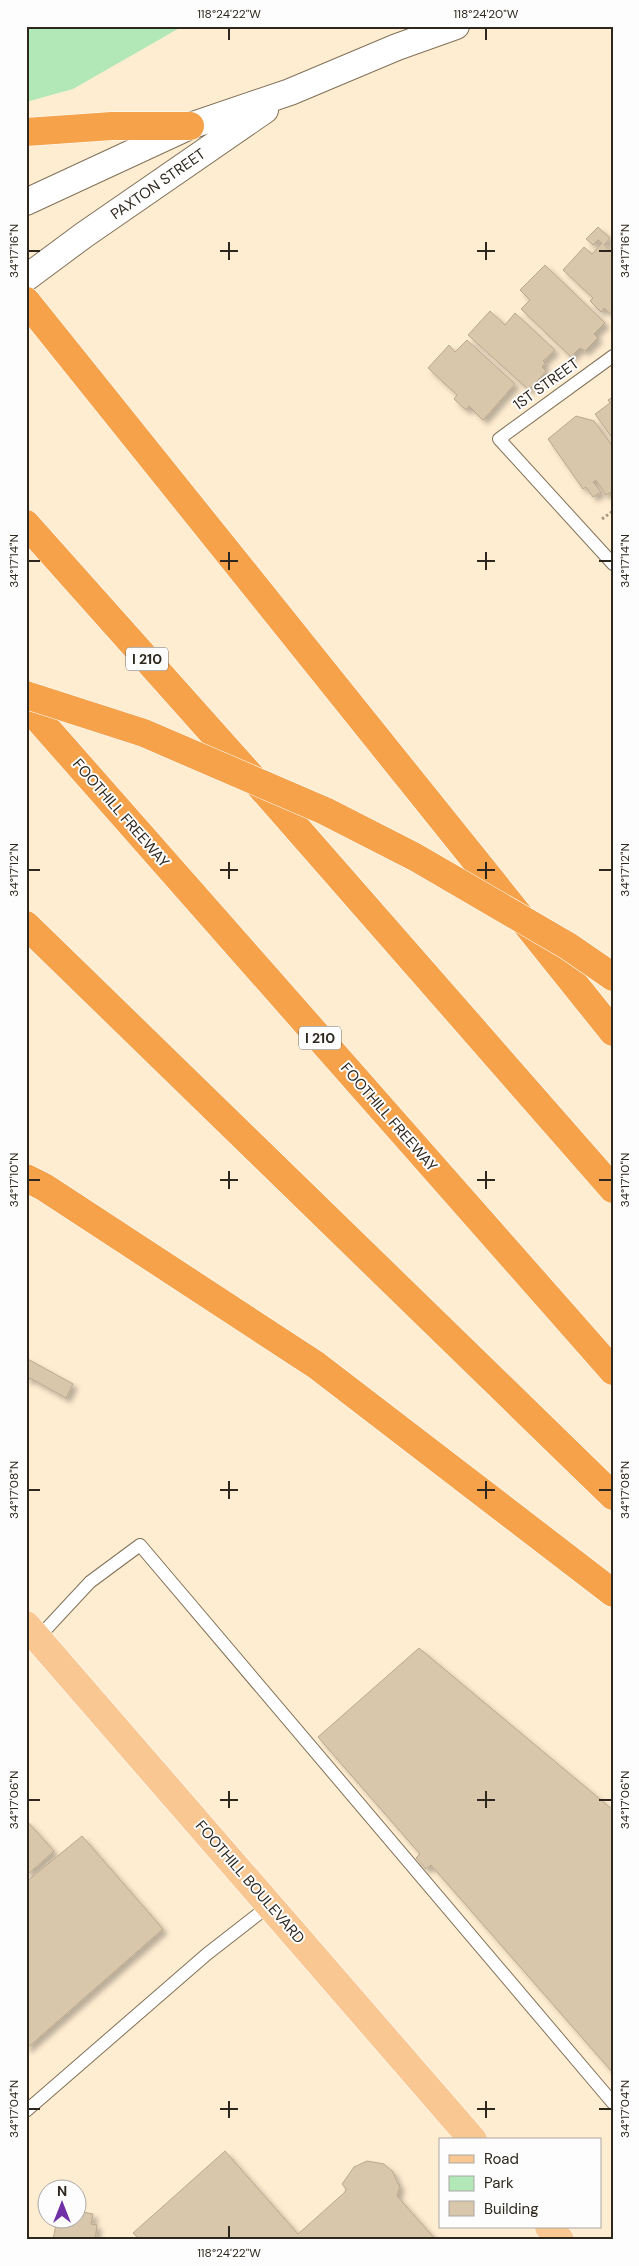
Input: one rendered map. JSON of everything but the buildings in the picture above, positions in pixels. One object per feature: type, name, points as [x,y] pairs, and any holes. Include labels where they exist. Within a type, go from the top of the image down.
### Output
[{"type":"highway","points":[[26,132],[112,126],[190,126]]},
{"type":"highway","points":[[26,301],[613,1032]]},
{"type":"highway","name":"I 210","points":[[26,524],[280,809],[613,1189]]},
{"type":"highway","points":[[26,695],[144,733],[326,811],[415,858],[568,946],[613,977]]},
{"type":"highway","name":"FOOTHILL FREEWAY","points":[[26,705],[613,1371]]},
{"type":"highway","points":[[26,925],[613,1496]]},
{"type":"highway","points":[[26,1178],[44,1187],[316,1365],[613,1593]]},
{"type":"main road","name":"FOOTHILL BOULEVARD","points":[[30,1637],[270,1906],[471,2138]]},
{"type":"main road","points":[[550,2228],[560,2240]]},
{"type":"street","name":"PAXTON STREET","points":[[26,202],[190,126],[290,92],[397,47],[456,26]]},
{"type":"street","name":"PAXTON STREET","points":[[26,278],[84,235],[290,92]]},
{"type":"lane","name":"1ST STREET","points":[[613,356],[499,439],[613,564]]},
{"type":"lane","points":[[30,1637],[90,1582],[140,1545],[613,2103]]},
{"type":"lane","points":[[26,2111],[206,1954],[270,1906]]},
{"type":"green space","points":[[26,26],[183,26],[73,89],[26,102]]}]
